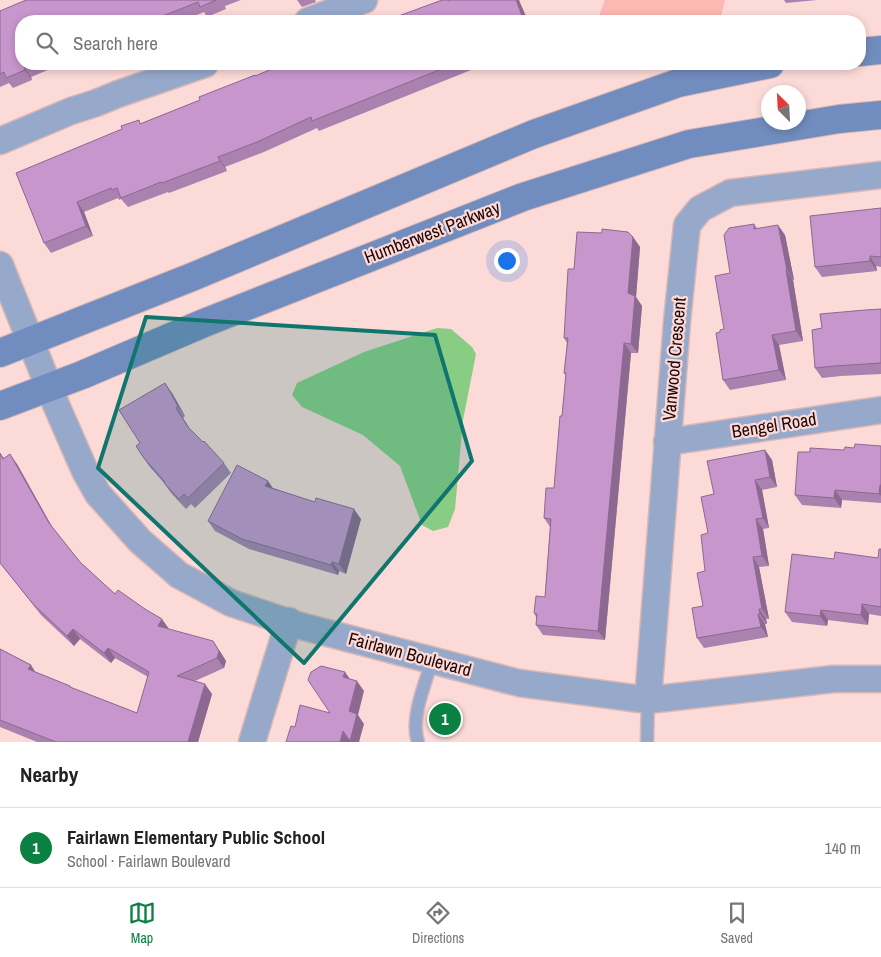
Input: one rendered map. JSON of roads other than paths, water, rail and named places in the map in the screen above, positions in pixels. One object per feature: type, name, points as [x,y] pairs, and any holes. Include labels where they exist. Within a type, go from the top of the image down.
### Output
[{"type":"main road","points":[[866,51],[881,50]]},
{"type":"main road","points":[[0,353],[32,342],[192,277],[534,134],[678,83],[741,70]]},
{"type":"main road","name":"Humberwest Parkway","points":[[0,406],[50,388],[204,323],[522,196],[689,144],[839,119],[881,115]]},
{"type":"street","points":[[324,15],[360,1]]},
{"type":"street","points":[[0,141],[71,110],[188,70]]},
{"type":"street","name":"Vanwood Crescent","points":[[648,700],[677,321],[687,225],[700,209],[730,193],[881,175]]},
{"type":"street","name":"Fairlawn Boulevard","points":[[0,265],[50,388],[89,479],[98,494],[140,541],[179,575],[231,603],[432,661],[519,683],[648,700],[833,678],[881,679]]},
{"type":"street","name":"Bengel Road","points":[[668,442],[881,410]]},
{"type":"street","points":[[252,742],[289,621]]},
{"type":"lane","points":[[418,742],[415,722],[432,661]]},
{"type":"lane","points":[[647,742],[648,700]]},
{"type":"place","name":"Fairlawn Elementary Public School","points":[[445,719]]}]
